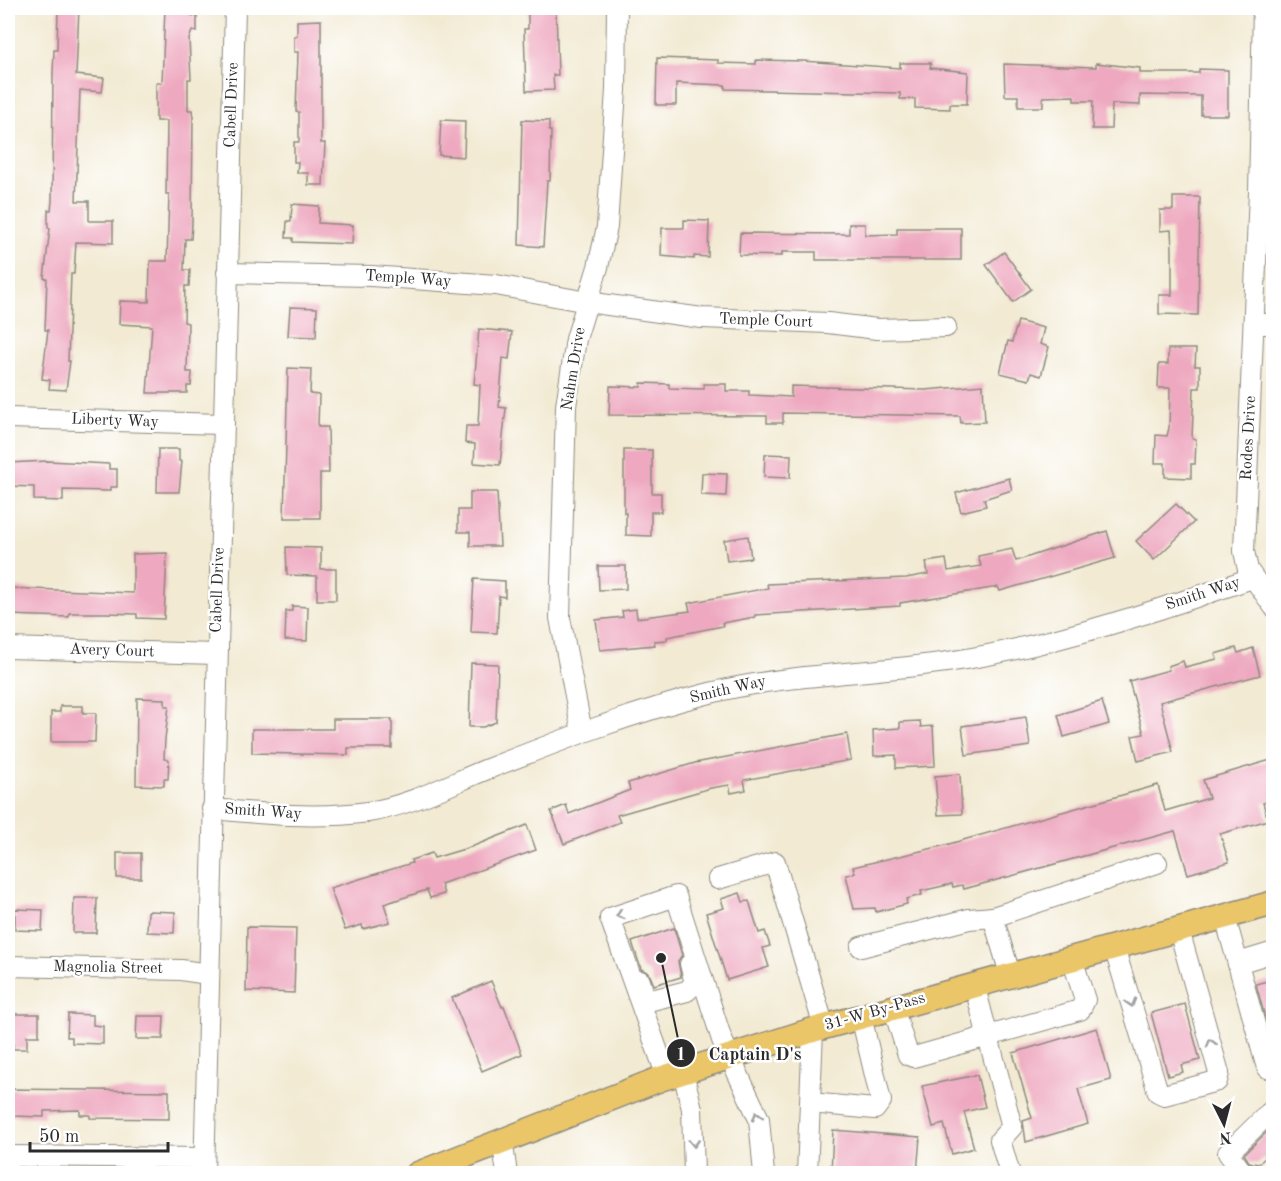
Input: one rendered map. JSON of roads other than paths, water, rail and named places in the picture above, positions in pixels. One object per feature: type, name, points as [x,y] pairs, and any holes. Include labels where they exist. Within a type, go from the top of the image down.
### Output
[{"type":"main road","name":"31-W By-Pass","points":[[418,1173],[675,1074],[818,1028],[1274,903]]},
{"type":"street","name":"Cabell Drive","points":[[204,1166],[222,424],[235,8]]},
{"type":"street","name":"Nahm Drive","points":[[582,732],[563,645],[560,600],[566,406],[572,360],[607,227],[616,90],[617,8]]},
{"type":"street","name":"Rodes Drive","points":[[1263,8],[1254,324],[1244,551],[1251,578],[1274,607]]},
{"type":"street","name":"Temple Way","points":[[227,273],[371,276],[496,285],[586,302]]},
{"type":"street","name":"Temple Court","points":[[586,302],[702,318],[828,323],[878,329],[946,327]]},
{"type":"street","points":[[1254,324],[1274,324]]},
{"type":"street","name":"Liberty Way","points":[[8,418],[222,424]]},
{"type":"street","name":"Smith Way","points":[[212,809],[309,815],[370,812],[412,799],[582,732],[735,687],[792,677],[938,663],[1021,648],[1177,603],[1251,578]]},
{"type":"street","name":"Avery Court","points":[[8,648],[216,654]]},
{"type":"street","points":[[718,879],[775,862],[818,1028],[810,1102],[807,1173]]},
{"type":"street","points":[[861,947],[969,919],[993,917],[1157,863]]},
{"type":"street","points":[[694,1173],[692,1109],[675,1074],[610,918],[676,896],[729,1057],[759,1119],[764,1173]]},
{"type":"street","points":[[993,917],[1010,974]]},
{"type":"street","points":[[1225,917],[1270,1067]]},
{"type":"street","points":[[616,935],[627,944],[644,995],[652,1000],[687,991],[695,983],[684,940],[686,923]]},
{"type":"street","points":[[1114,947],[1158,1092],[1164,1095],[1175,1093],[1217,1081],[1220,1073],[1179,930]]},
{"type":"street","points":[[1238,963],[1274,952]]},
{"type":"street","points":[[893,1007],[908,1055],[914,1057],[1080,1010],[1085,1000],[1072,958]]},
{"type":"street","name":"Magnolia Street","points":[[8,966],[181,970],[208,974]]},
{"type":"street","points":[[974,984],[1012,1127],[1000,1140],[1010,1173]]},
{"type":"street","points":[[810,1102],[875,1109],[881,1101],[861,1016]]},
{"type":"street","points":[[1253,1173],[1243,1173],[1228,1153],[1269,1113],[1274,1113]]},
{"type":"street","points":[[502,1139],[507,1173]]},
{"type":"street","points":[[8,1156],[37,1154],[204,1166]]},
{"type":"place","name":"Captain D's","points":[[661,958]]}]
